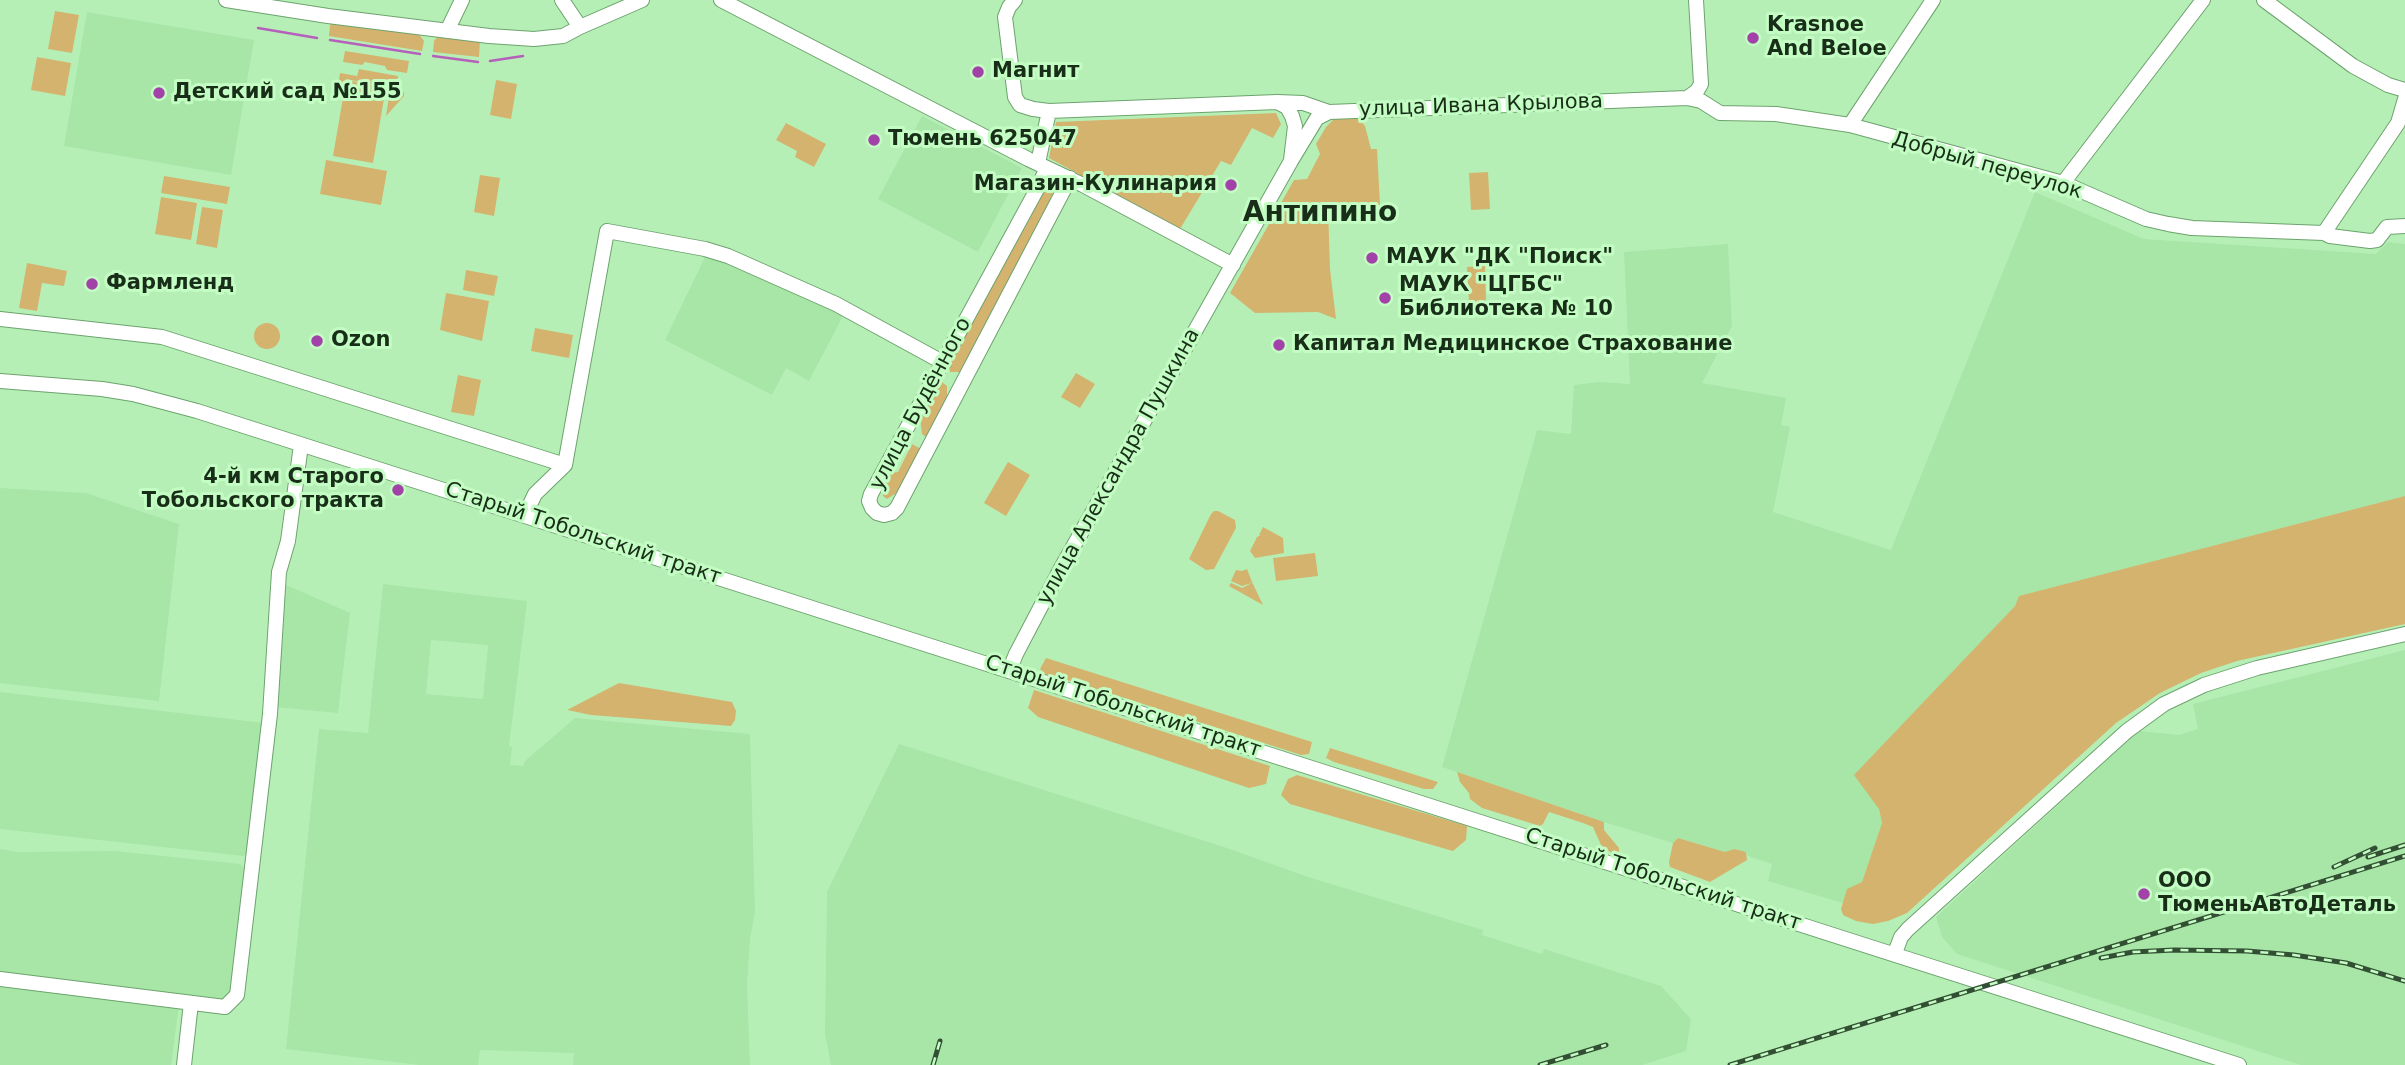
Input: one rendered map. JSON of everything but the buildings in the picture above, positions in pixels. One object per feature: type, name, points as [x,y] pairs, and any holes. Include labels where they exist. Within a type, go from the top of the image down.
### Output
[{"type":"street","points":[[226,0],[339,18],[534,39],[564,36],[642,0]]},
{"type":"street","points":[[447,30],[462,0]]},
{"type":"street","points":[[562,0],[580,27]]},
{"type":"street","points":[[721,0],[1070,178],[1233,265]]},
{"type":"street","points":[[1015,0],[1005,18],[1015,97],[1020,105],[1049,111]]},
{"type":"street","points":[[1687,98],[1697,91],[1701,84],[1696,0]]},
{"type":"street","points":[[1850,125],[1933,0]]},
{"type":"street","points":[[2063,183],[2203,0]]},
{"type":"street","points":[[2264,0],[2353,66],[2388,85],[2405,90]]},
{"type":"street","name":"улица Ивана Крылова","points":[[1049,111],[1277,102],[1303,103],[1329,112],[1687,98]]},
{"type":"street","name":"Добрый переулок","points":[[1687,98],[1701,101],[1720,113],[1776,114],[1850,125],[2063,183],[2146,219],[2168,224],[2192,228],[2323,233],[2370,241],[2377,240],[2387,227],[2405,226]]},
{"type":"street","points":[[2323,233],[2398,123],[2405,99]]},
{"type":"street","points":[[1277,102],[1287,107],[1292,116],[1294,126],[1291,161]]},
{"type":"street","name":"улица Будённого","points":[[1049,111],[1036,191],[871,494],[869,501],[877,513],[884,515],[897,508],[1070,178]]},
{"type":"street","name":"улица Александра Пушкина","points":[[1009,671],[1060,570],[1291,161],[1317,118],[1329,112]]},
{"type":"street","points":[[525,515],[535,494],[565,465],[607,231],[705,249],[728,256],[836,304],[944,363]]},
{"type":"street","points":[[0,319],[162,337],[565,465]]},
{"type":"street","name":"Старый Тобольский тракт","points":[[0,382],[79,387],[133,394],[197,411],[2239,1065]]},
{"type":"street","points":[[0,979],[225,1007],[237,995],[270,714],[279,572],[288,541],[302,445]]},
{"type":"street","points":[[1895,953],[1901,937],[1908,929],[2127,732],[2164,704],[2204,685],[2257,668],[2405,635]]},
{"type":"street","points":[[184,1065],[191,1003]]},
{"type":"shaded area","points":[[55,11],[79,15],[72,53],[48,49]]},
{"type":"shaded area","name":"Детский сад №155","points":[[87,12],[254,40],[231,175],[64,146]]},
{"type":"shaded area","points":[[333,23],[418,33],[424,41],[422,51],[329,36],[330,25]]},
{"type":"shaded area","points":[[438,36],[480,41],[479,57],[433,52],[434,41]]},
{"type":"shaded area","points":[[345,51],[409,61],[407,73],[387,70],[385,66],[365,62],[362,65],[343,62]]},
{"type":"shaded area","points":[[37,57],[71,63],[65,96],[31,90]]},
{"type":"shaded area","points":[[359,69],[398,76],[396,90],[404,92],[404,96],[386,116],[389,97],[386,96],[386,87],[373,163],[333,156],[346,80],[379,86],[346,79],[344,88],[338,87],[340,73],[357,76]]},
{"type":"shaded area","points":[[496,80],[517,84],[511,119],[490,115]]},
{"type":"shaded area","points":[[1276,113],[1281,124],[1273,138],[1252,128],[1231,165],[1221,161],[1180,229],[1049,158],[1056,122]]},
{"type":"shaded area","points":[[922,116],[1022,168],[978,252],[878,199]]},
{"type":"shaded area","points":[[1336,117],[1355,117],[1360,120],[1365,126],[1371,149],[1377,149],[1380,205],[1328,208],[1330,269],[1336,319],[1318,312],[1255,313],[1230,293],[1294,180],[1307,179],[1320,154],[1316,144]]},
{"type":"shaded area","points":[[786,123],[826,144],[814,167],[795,157],[797,151],[776,140]]},
{"type":"shaded area","points":[[326,160],[387,171],[381,205],[320,194]]},
{"type":"shaded area","points":[[1488,172],[1490,209],[1471,210],[1469,173]]},
{"type":"shaded area","points":[[480,175],[500,178],[494,216],[474,212]]},
{"type":"shaded area","points":[[164,176],[230,187],[227,204],[161,193]]},
{"type":"shaded area","points":[[1050,183],[1058,187],[962,372],[950,372],[949,364],[1046,185]]},
{"type":"shaded area","points":[[2035,192],[2144,239],[2376,254],[2388,242],[2405,244],[2405,496],[2020,596],[2015,606],[1938,688],[1879,809],[1882,823],[1862,882],[1848,889],[1843,903],[1768,881],[1772,864],[1748,856],[1746,852],[1734,849],[1725,852],[1678,838],[1673,843],[1442,767],[1537,430],[1571,434],[1574,385],[1599,382],[1630,384],[1624,252],[1728,244],[1732,326],[1702,383],[1786,398],[1781,425],[1790,427],[1773,512],[1891,550]]},
{"type":"shaded area","points":[[161,197],[197,203],[191,240],[155,234]]},
{"type":"shaded area","points":[[202,207],[223,210],[217,248],[196,244]]},
{"type":"shaded area","points":[[707,253],[747,265],[843,316],[809,381],[786,368],[772,395],[665,340]]},
{"type":"shaded area","points":[[27,263],[67,271],[64,286],[42,283],[37,311],[19,308]]},
{"type":"shaded area","points":[[1485,266],[1486,302],[1469,303],[1467,267]]},
{"type":"shaded area","points":[[466,270],[498,276],[494,296],[463,290]]},
{"type":"shaded area","points":[[446,293],[489,301],[482,341],[440,330]]},
{"type":"shaded area","points":[[267,323],[276,327],[280,336],[276,345],[267,349],[258,345],[254,336],[258,327]]},
{"type":"shaded area","points":[[535,328],[573,335],[569,358],[531,351]]},
{"type":"shaded area","points":[[1076,373],[1095,384],[1080,408],[1061,397]]},
{"type":"shaded area","points":[[458,375],[481,380],[474,416],[451,412]]},
{"type":"shaded area","points":[[942,382],[947,386],[947,403],[927,438],[922,434],[920,418],[936,385]]},
{"type":"shaded area","points":[[912,444],[921,449],[898,492],[887,499],[883,496],[882,489],[890,473],[898,472]]},
{"type":"shaded area","points":[[1008,462],[1030,475],[1006,516],[984,503]]},
{"type":"shaded area","points":[[0,488],[86,493],[179,524],[159,701],[0,683]]},
{"type":"shaded area","points":[[2405,496],[2405,624],[2237,661],[2201,673],[2160,693],[2116,723],[1907,913],[1873,924],[1843,915],[1841,909],[1847,889],[1862,882],[1882,823],[1879,809],[1854,775],[2015,606],[2019,596]]},
{"type":"shaded area","points":[[1214,511],[1235,520],[1236,528],[1214,569],[1206,570],[1189,559]]},
{"type":"shaded area","points":[[1263,527],[1283,538],[1284,553],[1255,558],[1250,551]]},
{"type":"shaded area","points":[[1315,553],[1318,576],[1276,581],[1273,558]]},
{"type":"shaded area","points":[[1247,569],[1263,605],[1229,586],[1231,583],[1242,588],[1252,583],[1242,586],[1231,581],[1236,570]]},
{"type":"shaded area","points":[[383,584],[527,601],[509,746],[512,747],[510,765],[523,766],[525,761],[575,718],[750,734],[755,912],[747,985],[750,1065],[573,1065],[574,1053],[480,1050],[478,1065],[420,1065],[286,1049],[319,729],[368,733]],"holes":[[[431,640],[488,645],[483,699],[426,694]]]},
{"type":"shaded area","points":[[286,585],[350,613],[338,713],[275,707]]},
{"type":"shaded area","points":[[2405,650],[2405,1065],[2301,1065],[1957,954],[1942,937],[1936,917],[2139,731],[2179,735],[2198,729],[2193,704]]},
{"type":"shaded area","points":[[1046,658],[1312,742],[1309,754],[1301,755],[1075,682],[1047,676],[1040,669]]},
{"type":"shaded area","points":[[619,683],[732,702],[736,711],[735,720],[731,726],[591,715],[567,710]]},
{"type":"shaded area","points":[[1034,690],[1270,766],[1266,784],[1249,788],[1038,717],[1028,708]]},
{"type":"shaded area","points":[[0,692],[264,723],[249,853],[243,856],[0,829]]},
{"type":"shaded area","points":[[899,744],[1227,848],[1308,877],[1483,930],[1482,935],[1542,954],[1544,949],[1661,986],[1691,1019],[1686,1051],[1642,1065],[831,1065],[825,1034],[827,892]]},
{"type":"shaded area","points":[[1330,748],[1438,782],[1433,789],[1424,789],[1334,762],[1326,758]]},
{"type":"shaded area","points":[[1457,772],[1604,822],[1604,830],[1619,848],[1619,855],[1601,845],[1593,827],[1583,823],[1549,812],[1540,826],[1482,808],[1470,799]]},
{"type":"shaded area","points":[[1297,775],[1467,826],[1466,840],[1453,851],[1290,804],[1281,795],[1288,779]]},
{"type":"shaded area","points":[[1678,838],[1725,852],[1734,849],[1746,852],[1747,860],[1710,882],[1670,867],[1673,843]]},
{"type":"shaded area","points":[[0,849],[19,852],[115,851],[240,864],[246,869],[233,989],[222,1000],[0,975]]},
{"type":"shaded area","points":[[0,984],[179,1005],[171,1065],[0,1065]]},
{"type":"waterway","points":[[258,28],[317,38]]},
{"type":"waterway","points":[[330,40],[420,54]]},
{"type":"waterway","points":[[433,56],[478,62]]},
{"type":"waterway","points":[[490,61],[523,56]]},
{"type":"railway","points":[[2368,857],[2405,845]]},
{"type":"railway","points":[[2334,867],[2375,848]]},
{"type":"railway","points":[[1730,1065],[2405,856]]},
{"type":"railway","points":[[2101,958],[2133,952],[2174,950],[2247,951],[2346,963],[2405,981]]},
{"type":"railway","points":[[933,1065],[940,1041]]},
{"type":"railway","points":[[1540,1065],[1606,1045]]},
{"type":"place","name":"Krasnoe And Beloe","points":[[1753,38]]},
{"type":"place","name":"Магнит","points":[[978,72]]},
{"type":"place","name":"Детский сад №155","points":[[159,93]]},
{"type":"place","name":"Тюмень 625047","points":[[874,140]]},
{"type":"place","name":"Магазин-Кулинария","points":[[1231,185]]},
{"type":"place","name":"МАУК \"ДК \"Поиск\"","points":[[1372,258]]},
{"type":"place","name":"Фармленд","points":[[92,284]]},
{"type":"place","name":"МАУК \"ЦГБС\" Библиотека № 10","points":[[1385,298]]},
{"type":"place","name":"Ozon","points":[[317,341]]},
{"type":"place","name":"Капитал Медицинское Страхование","points":[[1279,345]]},
{"type":"place","name":"4-й км Старого Тобольского тракта","points":[[398,490]]},
{"type":"place","name":"ООО ТюменьАвтоДеталь","points":[[2144,894]]},
{"type":"district","name":"Антипино","points":[[1320,214]]}]
